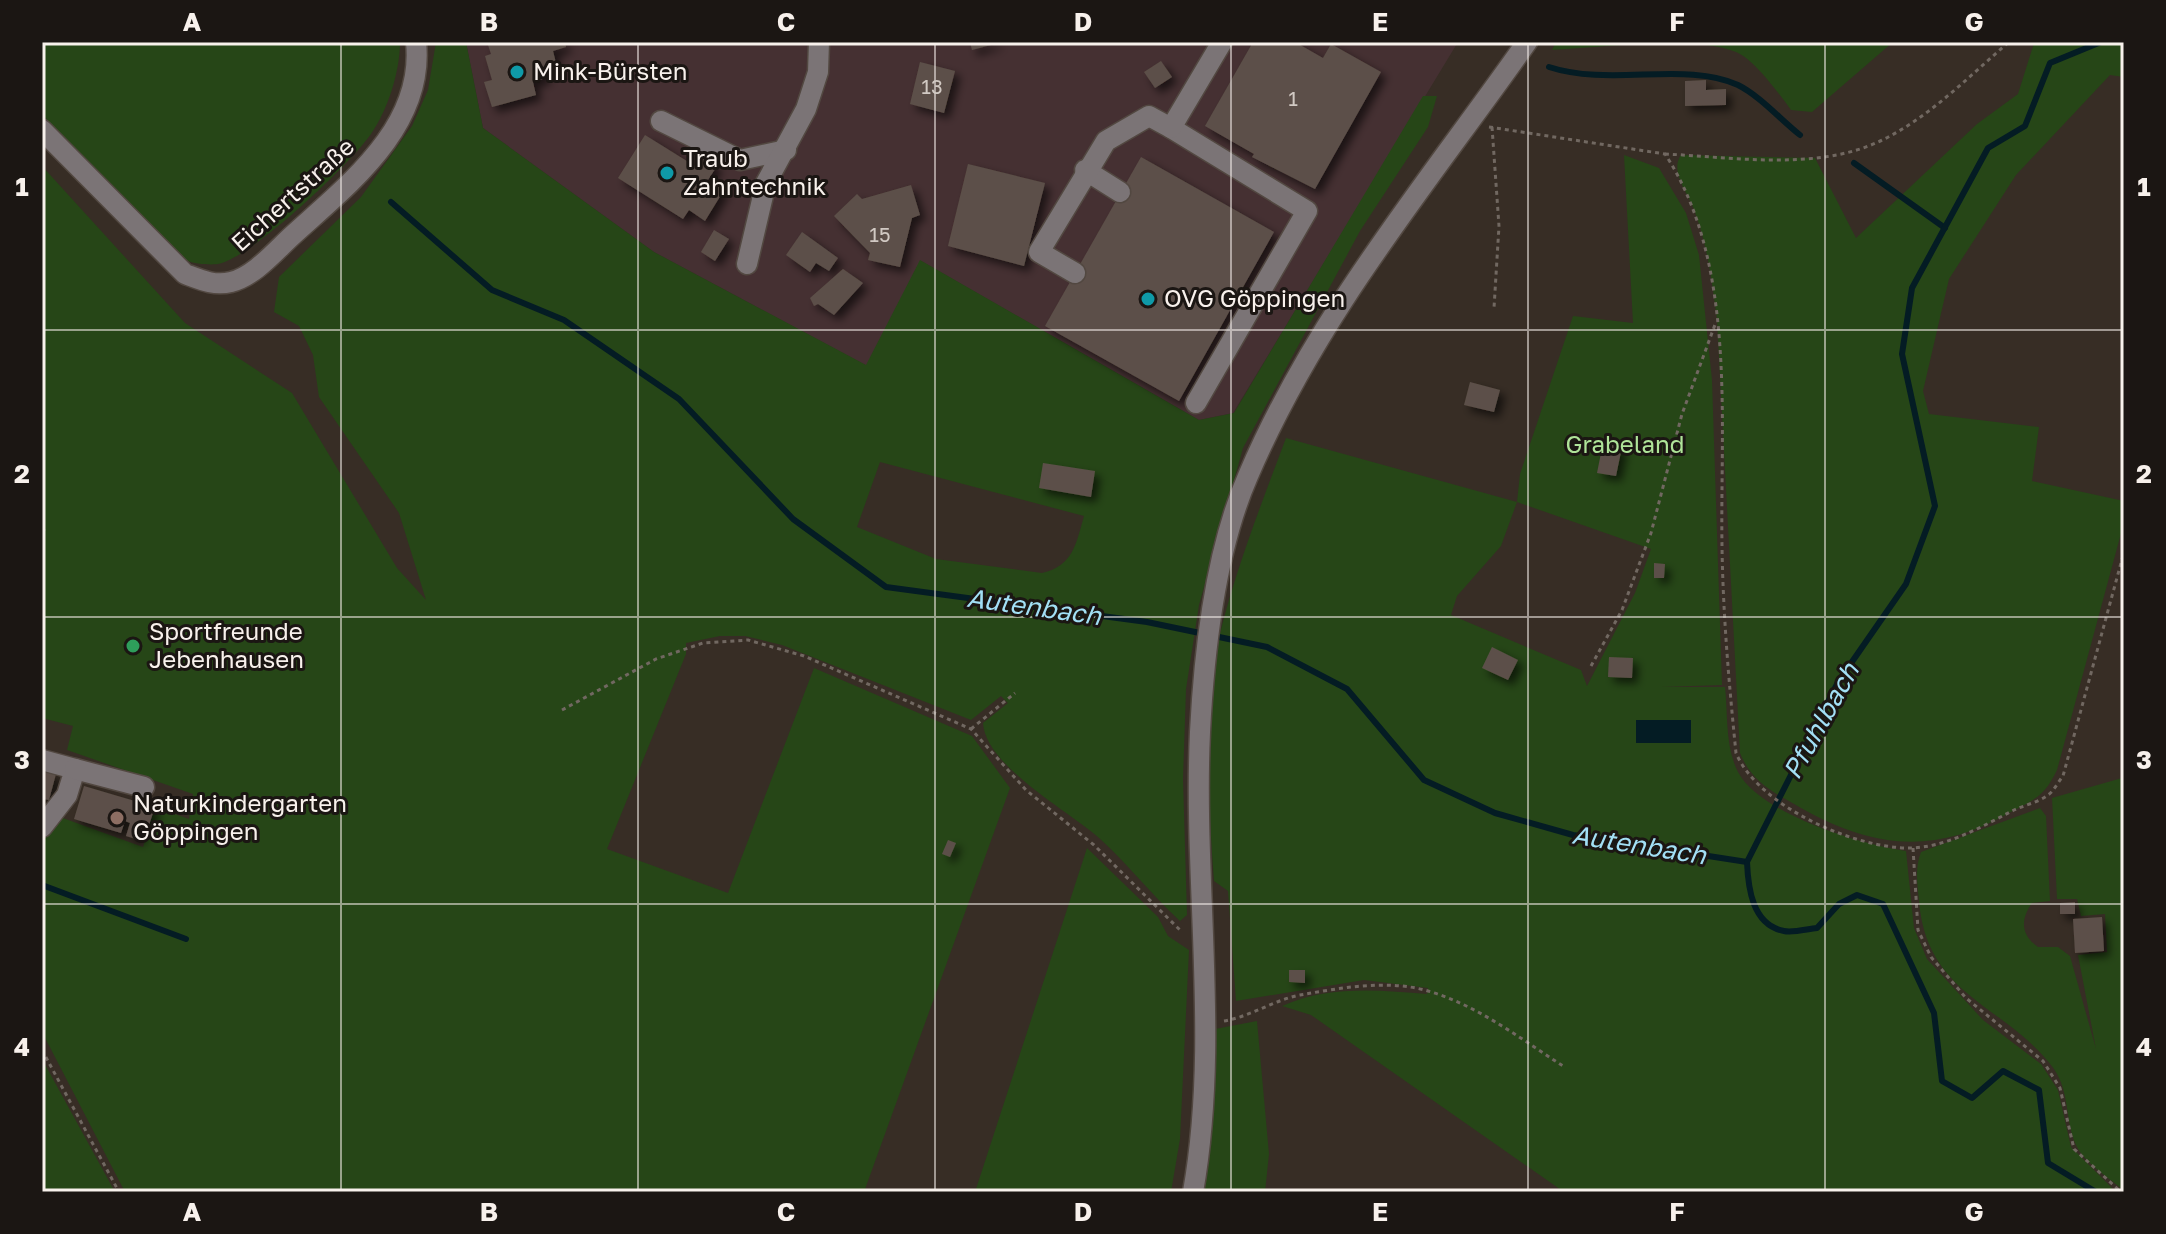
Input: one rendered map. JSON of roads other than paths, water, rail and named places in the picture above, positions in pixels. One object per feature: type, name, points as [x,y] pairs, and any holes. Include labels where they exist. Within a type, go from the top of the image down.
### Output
[{"type":"street","name":"Eichertstraße","points":[[42,130],[185,274],[213,284],[234,282],[256,268],[366,169],[403,113],[418,62],[416,42]]},
{"type":"street","points":[[747,264],[766,183],[806,109],[818,72],[819,42]]},
{"type":"street","points":[[1171,128],[1222,42]]},
{"type":"street","points":[[1193,1192],[1206,1067],[1200,734],[1205,659],[1214,601],[1247,477],[1330,316],[1527,42]]},
{"type":"street","points":[[1075,273],[1039,252],[1085,170],[1106,141],[1149,116],[1307,211],[1196,403]]},
{"type":"street","points":[[661,121],[740,160],[786,150]]},
{"type":"street","points":[[1085,170],[1120,192]]},
{"type":"street","points":[[42,760],[144,787]]},
{"type":"street","points":[[42,827],[67,795],[75,769]]},
{"type":"water","points":[[1636,720],[1691,720],[1691,743],[1636,743]]},
{"type":"waterway","name":"Pfuhlbach","points":[[2096,1192],[2048,1163],[2039,1090],[2003,1071],[1972,1098],[1942,1081],[1934,1013],[1883,904],[1857,895],[1839,904],[1817,928],[1784,931],[1773,927],[1758,913],[1751,893],[1747,862],[1838,682],[1906,584],[1935,506],[1902,354],[1912,288],[1988,148],[2025,126],[2050,63],[2101,42]]},
{"type":"waterway","points":[[1549,67],[1597,75],[1671,74],[1717,78],[1746,90],[1800,135]]},
{"type":"waterway","points":[[1854,163],[1945,228]]},
{"type":"waterway","name":"Autenbach","points":[[391,202],[492,290],[564,320],[679,399],[793,519],[886,587],[1147,622],[1267,647],[1347,689],[1424,780],[1495,813],[1573,835],[1747,862]]},
{"type":"waterway","points":[[42,885],[186,939]]},
{"type":"place","name":"Mink-Bürsten","points":[[517,72]]},
{"type":"place","name":"Traub Zahntechnik","points":[[667,173]]},
{"type":"place","name":"OVG Göppingen","points":[[1148,299]]},
{"type":"place","name":"Sportfreunde Jebenhausen","points":[[133,646]]},
{"type":"place","name":"Naturkindergarten Göppingen","points":[[117,818]]},
{"type":"park label","name":"Grabeland","points":[[1625,445]]}]
